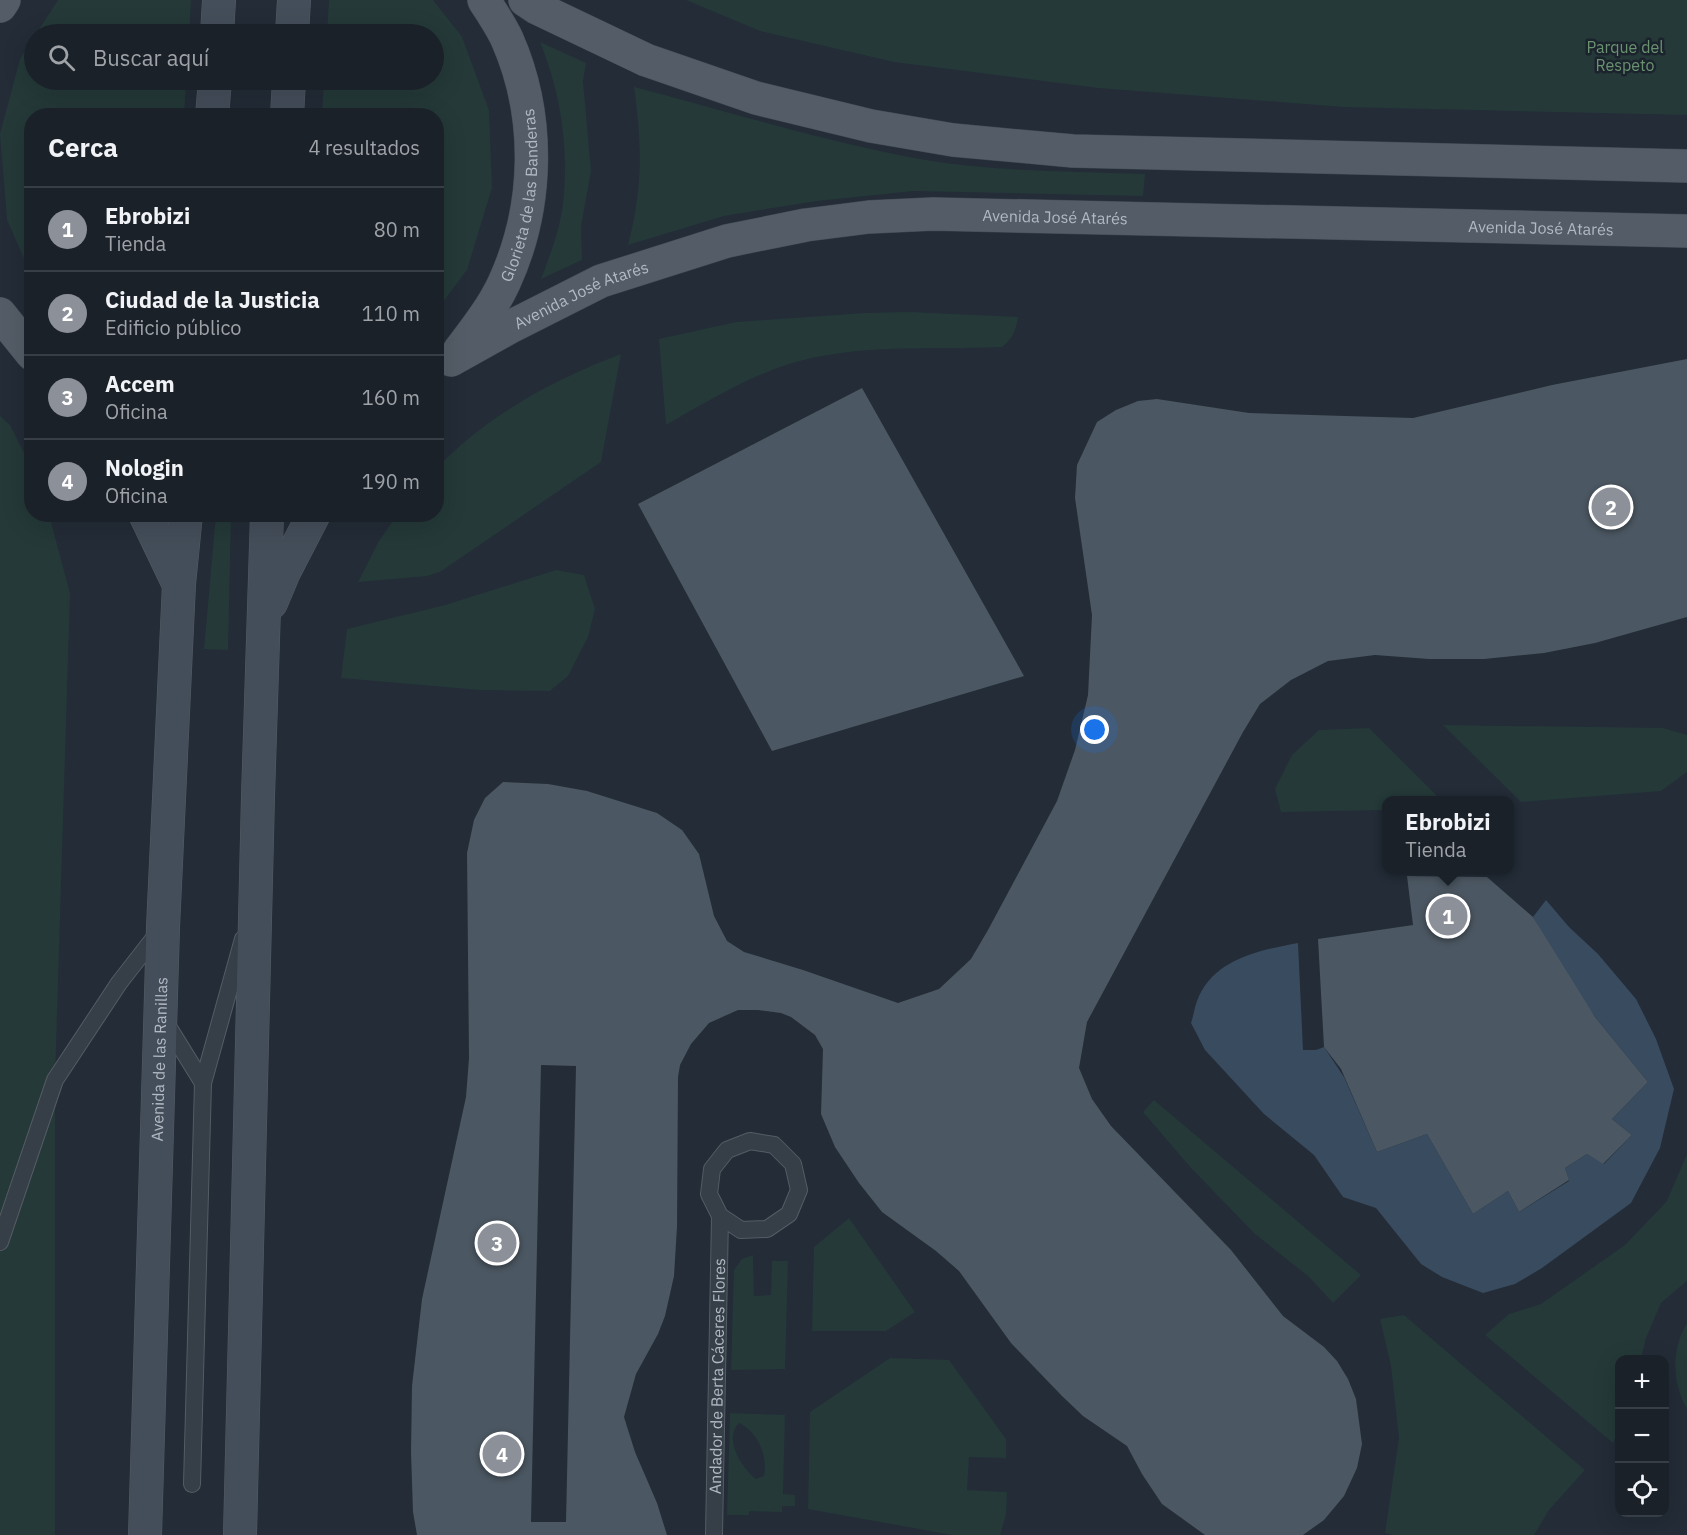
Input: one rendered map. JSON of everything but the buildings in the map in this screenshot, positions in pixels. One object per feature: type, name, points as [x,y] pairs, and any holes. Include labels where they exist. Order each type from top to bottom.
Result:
[{"type":"main road","points":[[0,6],[4,0]]},
{"type":"main road","points":[[218,24],[219,0]]},
{"type":"main road","points":[[293,24],[294,0]]},
{"type":"main road","name":"Glorieta de las Banderas","points":[[444,367],[478,327],[504,283],[525,224],[533,161],[526,99],[507,39],[484,0]]},
{"type":"main road","points":[[525,0],[537,8],[646,60],[756,98],[871,126],[953,140],[1073,151],[1687,166]]},
{"type":"main road","points":[[212,108],[213,90]]},
{"type":"main road","points":[[287,108],[288,90]]},
{"type":"main road","name":"Avenida José Atarés","points":[[444,367],[512,326],[601,281],[727,241],[806,225],[869,217],[933,214],[1687,231]]},
{"type":"main road","points":[[0,314],[24,346]]},
{"type":"main road","points":[[0,336],[24,351]]},
{"type":"main road","name":"Avenida de las Ranillas","points":[[149,522],[179,584]]},
{"type":"main road","name":"Avenida de las Ranillas","points":[[145,1535],[163,927],[179,584],[185,522]]},
{"type":"main road","points":[[240,1535],[267,522]]},
{"type":"main road","points":[[264,618],[310,522]]},
{"type":"lane","points":[[192,1484],[203,1083],[256,892]]},
{"type":"lane","points":[[0,1242],[55,1080],[119,983],[163,927]]},
{"type":"lane","points":[[160,1014],[203,1083]]},
{"type":"lane","name":"Andador de Berta Cáceres Flores","points":[[714,1535],[720,1216],[709,1194],[712,1169],[727,1150],[750,1141],[774,1145],[793,1164],[798,1190],[789,1214],[767,1229],[741,1230],[720,1216]]},
{"type":"green space","points":[[58,0],[191,0],[190,24],[42,24]]},
{"type":"green space","points":[[329,0],[433,0],[462,37],[489,110],[492,188],[467,270],[444,301],[444,108],[322,108],[323,90],[444,90],[444,24],[328,24]]},
{"type":"green space","name":"Parque del Respeto","points":[[686,0],[1687,0],[1687,115],[1343,107],[1098,88],[894,62],[760,31]]},
{"type":"green space","points":[[540,42],[586,63],[583,81],[591,171],[581,227],[582,260],[541,279],[562,213],[565,162],[558,101]]},
{"type":"green space","points":[[24,53],[24,90],[185,90],[184,108],[24,108],[24,258],[7,220],[0,134],[20,59]]},
{"type":"green space","points":[[634,87],[816,136],[926,160],[1008,169],[1145,174],[1143,196],[914,191],[817,201],[724,216],[628,245],[639,185],[640,166],[639,128]]},
{"type":"green space","points":[[910,312],[1018,317],[1013,334],[1002,347],[868,350],[815,357],[757,376],[666,425],[659,339],[736,322]]},
{"type":"green space","points":[[621,354],[601,462],[440,572],[427,576],[358,582],[379,541],[392,522],[444,522],[444,461],[456,449],[499,415],[522,401]]},
{"type":"green space","points":[[0,416],[10,425],[24,453],[24,522],[51,522],[70,593],[55,1080],[55,1535],[0,1535]]},
{"type":"green space","points":[[215,522],[231,522],[228,650],[204,649]]},
{"type":"green space","points":[[556,570],[584,575],[595,609],[588,637],[568,676],[550,691],[480,690],[341,678],[347,629],[445,605]]},
{"type":"green space","points":[[1443,725],[1663,728],[1687,735],[1687,772],[1661,791],[1521,802]]},
{"type":"green space","points":[[1369,728],[1437,796],[1382,796],[1382,810],[1281,812],[1275,789],[1292,755],[1319,730]]},
{"type":"green space","points":[[1154,1100],[1361,1275],[1333,1303],[1309,1277],[1255,1234],[1191,1168],[1143,1112]]},
{"type":"green space","points":[[1687,1154],[1687,1281],[1661,1303],[1646,1338],[1642,1355],[1615,1355],[1615,1438],[1613,1443],[1485,1335],[1509,1314],[1541,1304],[1625,1245],[1667,1201]]},
{"type":"green space","points":[[849,1218],[915,1312],[886,1331],[812,1331],[814,1247]]},
{"type":"green space","points":[[753,1255],[754,1296],[771,1295],[772,1261],[788,1261],[785,1369],[731,1370],[734,1270],[742,1259]]},
{"type":"green space","points":[[1404,1315],[1585,1470],[1549,1510],[1534,1535],[1393,1535],[1385,1533],[1399,1438],[1391,1366],[1380,1319]]},
{"type":"green space","points":[[1687,1323],[1687,1409],[1678,1388],[1675,1366],[1678,1344]]},
{"type":"green space","points":[[890,1358],[949,1360],[1006,1439],[1006,1458],[969,1457],[967,1490],[1007,1492],[1006,1515],[1000,1535],[952,1535],[808,1509],[810,1412]]},
{"type":"green space","points":[[730,1413],[785,1415],[783,1494],[795,1495],[795,1506],[782,1506],[782,1512],[749,1511],[749,1515],[727,1515]],"holes":[[[739,1423],[756,1438],[763,1453],[764,1476],[756,1479],[740,1461],[734,1445],[733,1437]]]},
{"type":"water","points":[[1546,900],[1569,927],[1598,954],[1636,999],[1656,1039],[1674,1089],[1660,1148],[1631,1203],[1542,1268],[1515,1284],[1483,1293],[1442,1277],[1421,1264],[1376,1208],[1343,1197],[1314,1155],[1264,1114],[1205,1050],[1191,1023],[1196,1002],[1207,983],[1228,964],[1255,953],[1298,943],[1303,1050],[1316,1050],[1324,1047],[1344,1077],[1377,1152],[1427,1134],[1473,1214],[1508,1191],[1519,1212],[1569,1181],[1565,1168],[1587,1154],[1604,1164],[1632,1135],[1612,1119],[1648,1082],[1595,1017],[1561,968],[1533,917]]},
{"type":"place","name":"Ciudad de la Justicia","points":[[1611,507]]},
{"type":"place","name":"Ebrobizi","points":[[1448,916]]},
{"type":"place","name":"Accem","points":[[497,1243]]},
{"type":"place","name":"Nologin","points":[[502,1454]]}]
